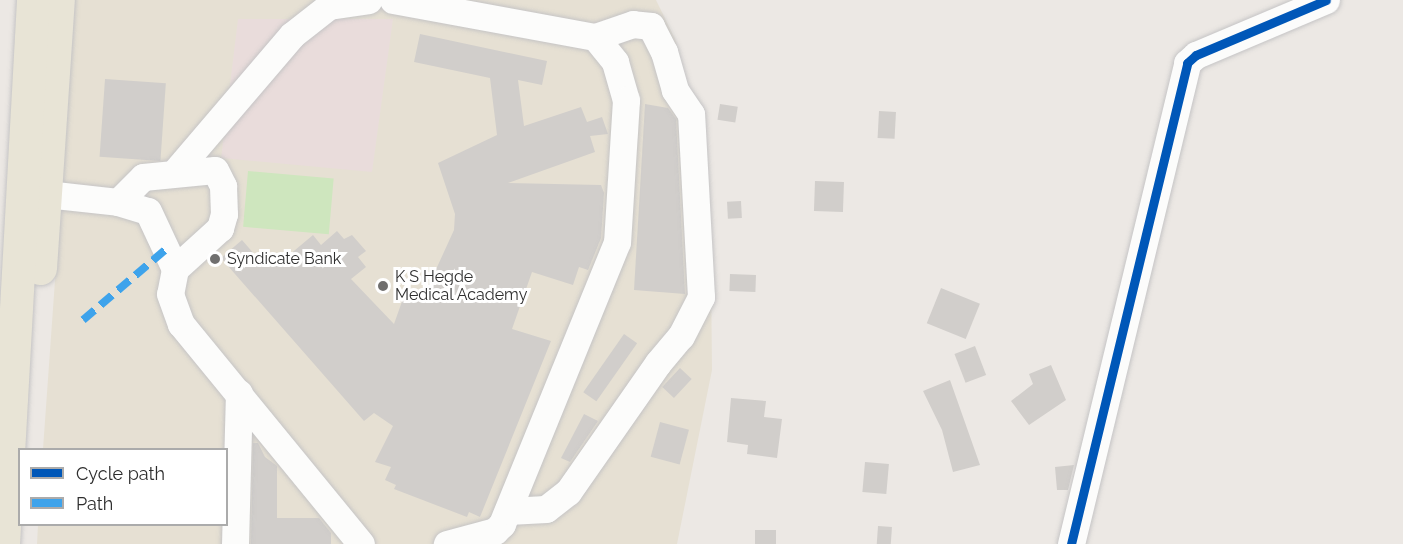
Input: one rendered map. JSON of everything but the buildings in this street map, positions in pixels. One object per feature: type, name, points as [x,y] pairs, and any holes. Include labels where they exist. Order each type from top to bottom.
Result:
[{"type":"main road","points":[[26,448],[26,319],[9,274],[33,0]]},
{"type":"main road","points":[[3,544],[26,319],[46,194],[58,0]]},
{"type":"main road","points":[[20,544],[21,526]]},
{"type":"street","points":[[52,0],[58,0]]},
{"type":"street","points":[[175,172],[292,35],[329,6],[369,0]]},
{"type":"street","points":[[393,0],[595,37],[633,24],[651,26],[664,52],[675,90],[691,114],[701,297],[681,336],[658,363],[568,492],[546,509],[508,511]]},
{"type":"street","points":[[1071,544],[1187,63],[1196,55],[1326,0]]},
{"type":"street","points":[[447,544],[495,531],[508,511],[617,242],[626,100],[615,62],[595,37]]},
{"type":"street","points":[[118,202],[143,177],[175,172],[214,170],[223,186],[224,214],[220,228],[175,268]]},
{"type":"street","points":[[46,194],[118,202],[147,211],[175,268],[170,294],[181,324],[361,544]]},
{"type":"street","points":[[235,544],[239,393]]},
{"type":"shaded area","name":"K S Hegde Medical Academy","points":[[75,0],[656,0],[676,41],[711,272],[712,370],[677,544],[37,544],[38,526],[228,526],[228,448],[43,448]]},
{"type":"shaded area","points":[[238,19],[393,19],[372,172],[221,158]]},
{"type":"green space","points":[[248,171],[334,178],[329,234],[243,227]]},
{"type":"marked path","points":[[83,320],[166,249]]},
{"type":"cycle path","points":[[1071,544],[1187,63],[1196,55],[1326,0]]},
{"type":"place","name":"Syndicate Bank","points":[[215,259]]},
{"type":"place","name":"K S Hegde Medical Academy","points":[[383,286]]}]
